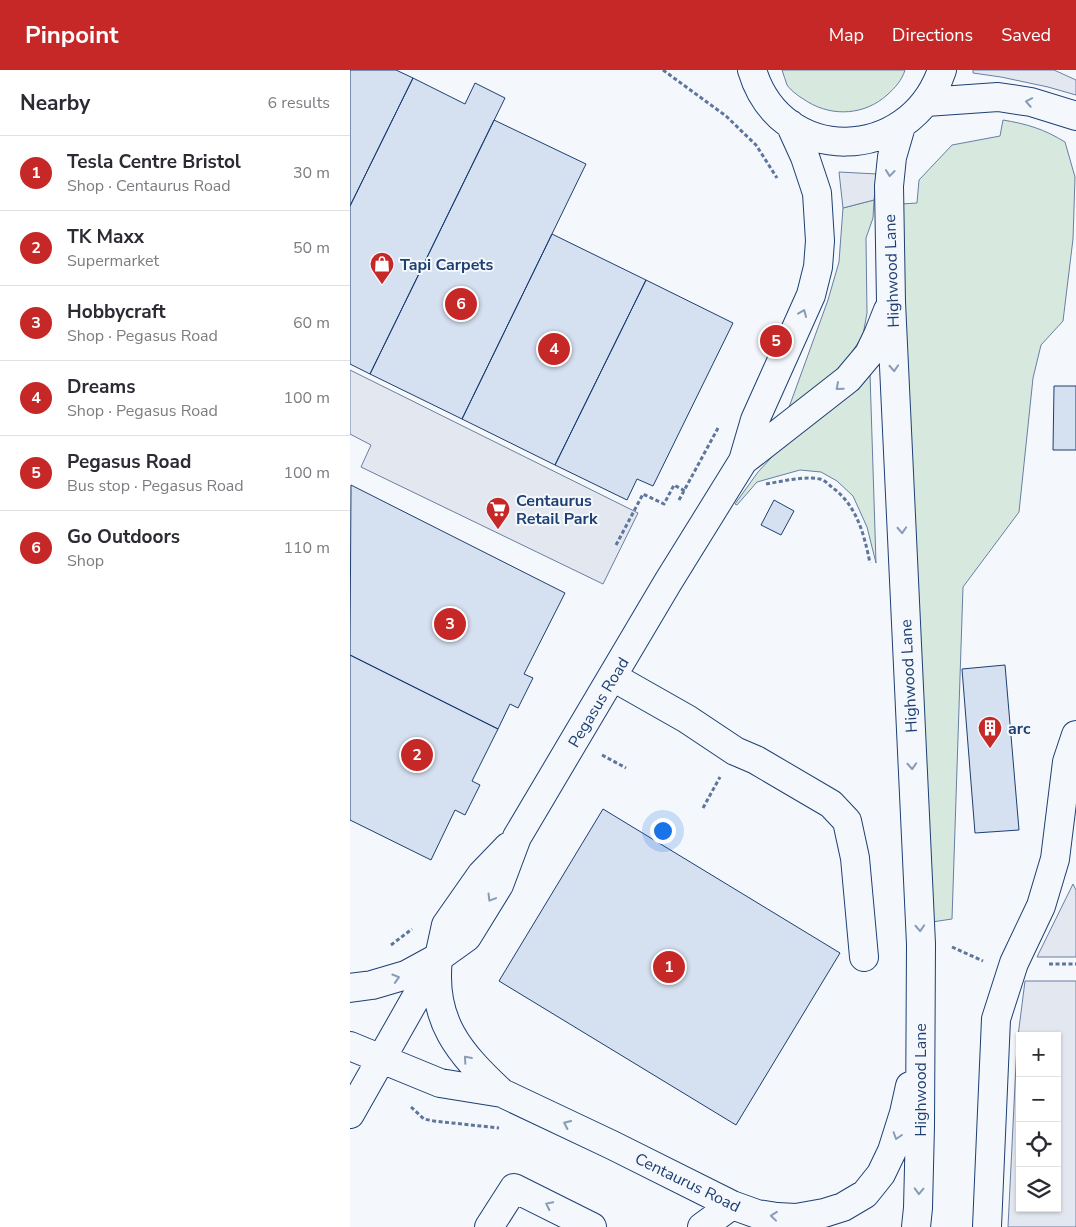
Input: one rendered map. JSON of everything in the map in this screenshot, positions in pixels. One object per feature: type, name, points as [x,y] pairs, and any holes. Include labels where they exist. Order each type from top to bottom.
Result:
[{"type":"street","points":[[748,75],[772,108],[790,124],[815,136],[828,140],[848,142],[881,136],[901,126],[915,115],[926,102],[936,86],[942,70]]},
{"type":"street","points":[[926,102],[998,97],[1031,102],[1076,116]]},
{"type":"street","name":"Pegasus Road","points":[[350,1114],[438,957],[446,925],[481,875],[517,837],[743,461],[755,420],[811,295],[818,268],[820,241],[817,193],[806,157],[790,124]]},
{"type":"street","name":"Highwood Lane","points":[[901,126],[892,157],[889,186],[891,302],[921,944],[920,1126],[916,1227]]},
{"type":"street","points":[[743,461],[837,390],[853,374],[872,348],[891,302]]},
{"type":"street","points":[[613,677],[687,719],[735,750],[756,760],[831,804],[847,821],[854,858],[864,957]]},
{"type":"street","points":[[987,1227],[996,1019],[1014,963],[1041,906],[1055,859],[1067,762],[1076,735]]},
{"type":"street","points":[[350,988],[372,985],[406,975],[438,957]]},
{"type":"street","name":"Centaurus Road","points":[[438,957],[436,978],[439,1004],[448,1028],[462,1052],[502,1093]]},
{"type":"street","name":"Centaurus Road","points":[[350,1046],[440,1083],[502,1093],[732,1205],[757,1214],[796,1218],[824,1213],[843,1207],[865,1194],[881,1174],[892,1151],[904,1113],[920,1038]]},
{"type":"street","points":[[489,1227],[514,1188],[592,1227]]},
{"type":"street","points":[[702,1227],[732,1205]]},
{"type":"path","points":[[663,70],[726,116],[756,145],[777,178],[779,185]]},
{"type":"path","points":[[675,507],[721,423]]},
{"type":"path","points":[[761,487],[794,478],[822,479],[841,494],[853,510],[863,532],[871,568]]},
{"type":"path","points":[[616,545],[643,494],[664,504],[674,485]]},
{"type":"path","points":[[384,950],[411,931],[416,925]]},
{"type":"shaded area","points":[[782,70],[905,70],[895,87],[878,102],[859,110],[838,112],[818,107],[796,94],[787,85]]},
{"type":"shaded area","points":[[973,70],[1054,70],[1076,80],[1076,95],[1048,87],[973,73]]},
{"type":"shaded area","points":[[1003,120],[1035,128],[1065,142],[1075,177],[1073,239],[1063,321],[1041,345],[1033,378],[1019,512],[963,587],[952,919],[932,922],[905,405],[901,204],[917,203],[919,180],[952,145],[1000,136]]},
{"type":"shaded area","points":[[839,172],[877,174],[874,200],[843,208]]},
{"type":"shaded area","points":[[874,200],[873,218],[866,238],[867,313],[863,335],[847,360],[819,386],[788,410],[828,300],[839,262],[843,208]]},
{"type":"shaded area","points":[[350,370],[638,513],[603,584],[361,467],[371,445],[350,434]]},
{"type":"shaded area","points":[[870,374],[876,563],[867,527],[853,496],[837,481],[821,472],[800,470],[757,482],[737,505],[735,504],[758,472],[782,446]]},
{"type":"shaded area","points":[[1073,884],[1076,890],[1076,957],[1037,957]]},
{"type":"shaded area","points":[[1025,981],[1076,981],[1076,1227],[1008,1227],[1016,1064],[1016,1212],[1061,1212],[1061,1032],[1019,1032]]},
{"type":"building","points":[[350,70],[396,70],[413,78],[350,206]]},
{"type":"building","name":"Tapi Carpets","points":[[413,78],[465,104],[475,83],[505,98],[370,374],[350,364],[350,206]]},
{"type":"building","points":[[494,120],[586,164],[462,419],[370,374]]},
{"type":"building","points":[[552,234],[646,280],[555,465],[462,419]]},
{"type":"building","points":[[646,280],[733,323],[653,486],[637,479],[627,500],[555,465]]},
{"type":"building","points":[[1054,386],[1076,386],[1076,450],[1053,450]]},
{"type":"building","points":[[351,485],[565,593],[524,674],[533,678],[518,708],[510,704],[498,729],[350,655]]},
{"type":"building","points":[[774,500],[794,511],[781,535],[761,525]]},
{"type":"building","points":[[350,655],[498,729],[472,781],[480,785],[465,815],[455,810],[431,860],[350,820]]},
{"type":"building","name":"arc","points":[[1005,665],[1019,830],[975,833],[962,669]]},
{"type":"building","points":[[603,809],[840,953],[736,1125],[499,981]]},
{"type":"place","name":"Tapi Carpets","points":[[382,285]]},
{"type":"place","name":"Go Outdoors","points":[[461,304]]},
{"type":"place","name":"Pegasus Road","points":[[776,341]]},
{"type":"place","name":"Dreams","points":[[554,349]]},
{"type":"place","name":"Centaurus Retail Park","points":[[498,530]]},
{"type":"place","name":"Hobbycraft","points":[[450,624]]},
{"type":"place","name":"arc","points":[[990,749]]},
{"type":"place","name":"TK Maxx","points":[[417,755]]},
{"type":"place","name":"Tesla Centre Bristol","points":[[669,967]]}]
